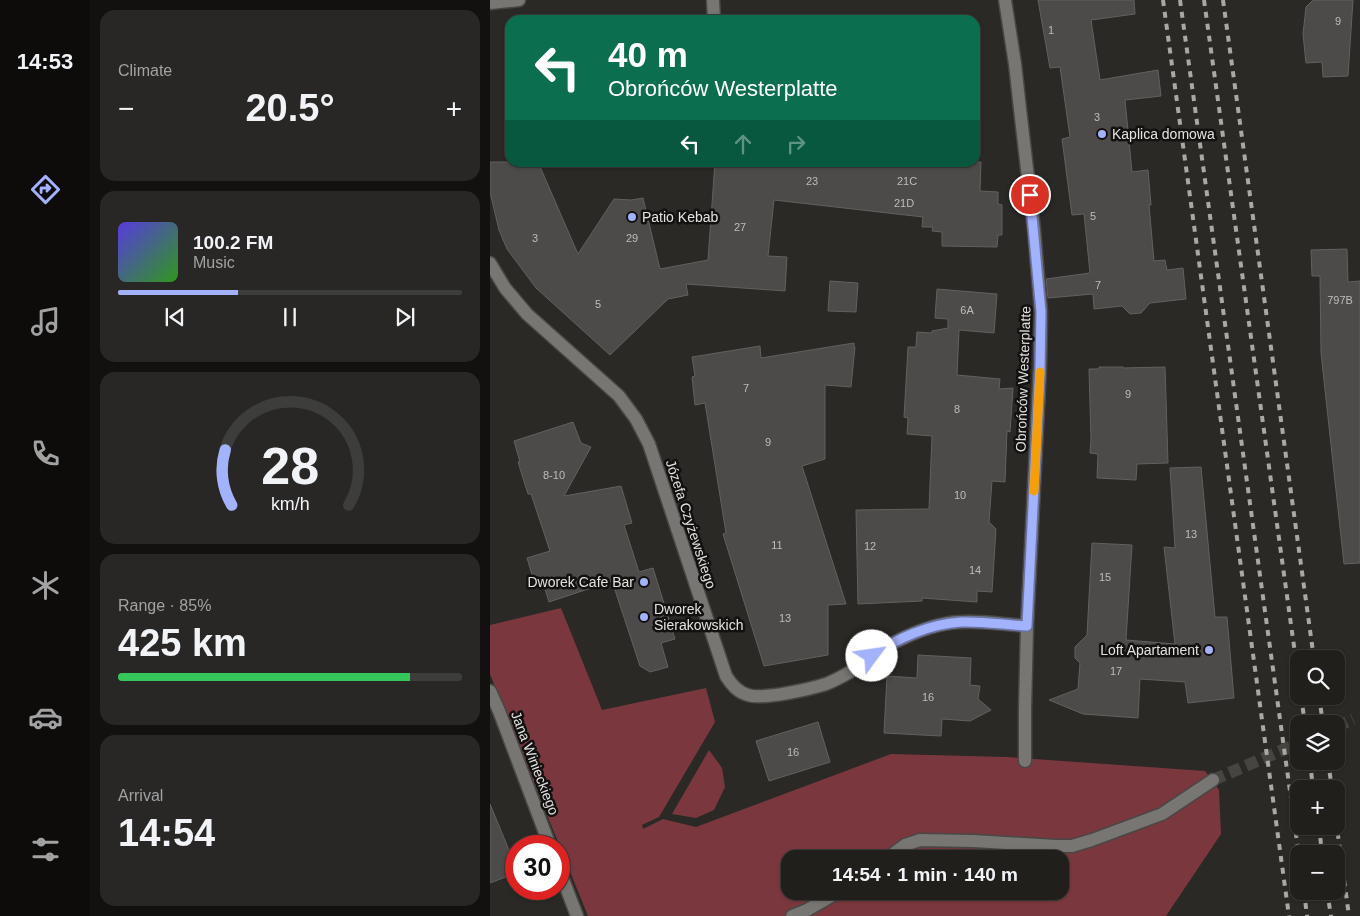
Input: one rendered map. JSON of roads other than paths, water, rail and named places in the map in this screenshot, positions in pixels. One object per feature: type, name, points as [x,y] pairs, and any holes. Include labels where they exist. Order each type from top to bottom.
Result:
[{"type":"street","points":[[490,3],[519,0]]},
{"type":"street","points":[[713,0],[714,15]]},
{"type":"street","name":"Obrońców Westerplatte","points":[[1005,0],[1015,64],[1034,229],[1041,312],[1027,626],[1025,761]]},
{"type":"street","name":"Józefa Czyżewskiego","points":[[490,263],[505,288],[527,314],[618,396],[636,419],[649,444],[726,676],[732,685],[741,692],[749,696],[761,697],[827,684],[849,672],[883,648],[916,633],[944,624],[963,622],[1027,626]]},
{"type":"street","name":"Jana Winieckiego","points":[[490,691],[546,835]]},
{"type":"street","points":[[898,850],[905,845],[920,840],[1072,846],[1162,814],[1213,780]]},
{"type":"street","points":[[570,898],[577,916]]},
{"type":"street","points":[[792,916],[824,900]]},
{"type":"tunnel","points":[[1345,723],[1353,719]]},
{"type":"tunnel","points":[[1213,780],[1290,747]]},
{"type":"railway","points":[[1163,0],[1289,916]]},
{"type":"railway","points":[[1180,0],[1297,845]]},
{"type":"railway","points":[[1204,0],[1295,650]]},
{"type":"railway","points":[[1223,0],[1313,650]]},
{"type":"railway","points":[[1302,705],[1304,715]]},
{"type":"railway","points":[[1320,705],[1322,715]]},
{"type":"railway","points":[[1311,770],[1312,780]]},
{"type":"railway","points":[[1329,770],[1331,780]]},
{"type":"railway","points":[[1320,835],[1321,845]]},
{"type":"railway","points":[[1338,835],[1349,916]]},
{"type":"railway","points":[[1305,900],[1307,916]]},
{"type":"railway","points":[[1328,900],[1331,916]]},
{"type":"place","name":"Kaplica domowa","points":[[1102,134]]},
{"type":"place","name":"Patio Kebab","points":[[632,217]]},
{"type":"place","name":"Dworek Cafe Bar","points":[[644,582]]},
{"type":"place","name":"Dworek Sierakowskich","points":[[644,617]]},
{"type":"place","name":"Loft Apartament","points":[[1209,650]]}]
